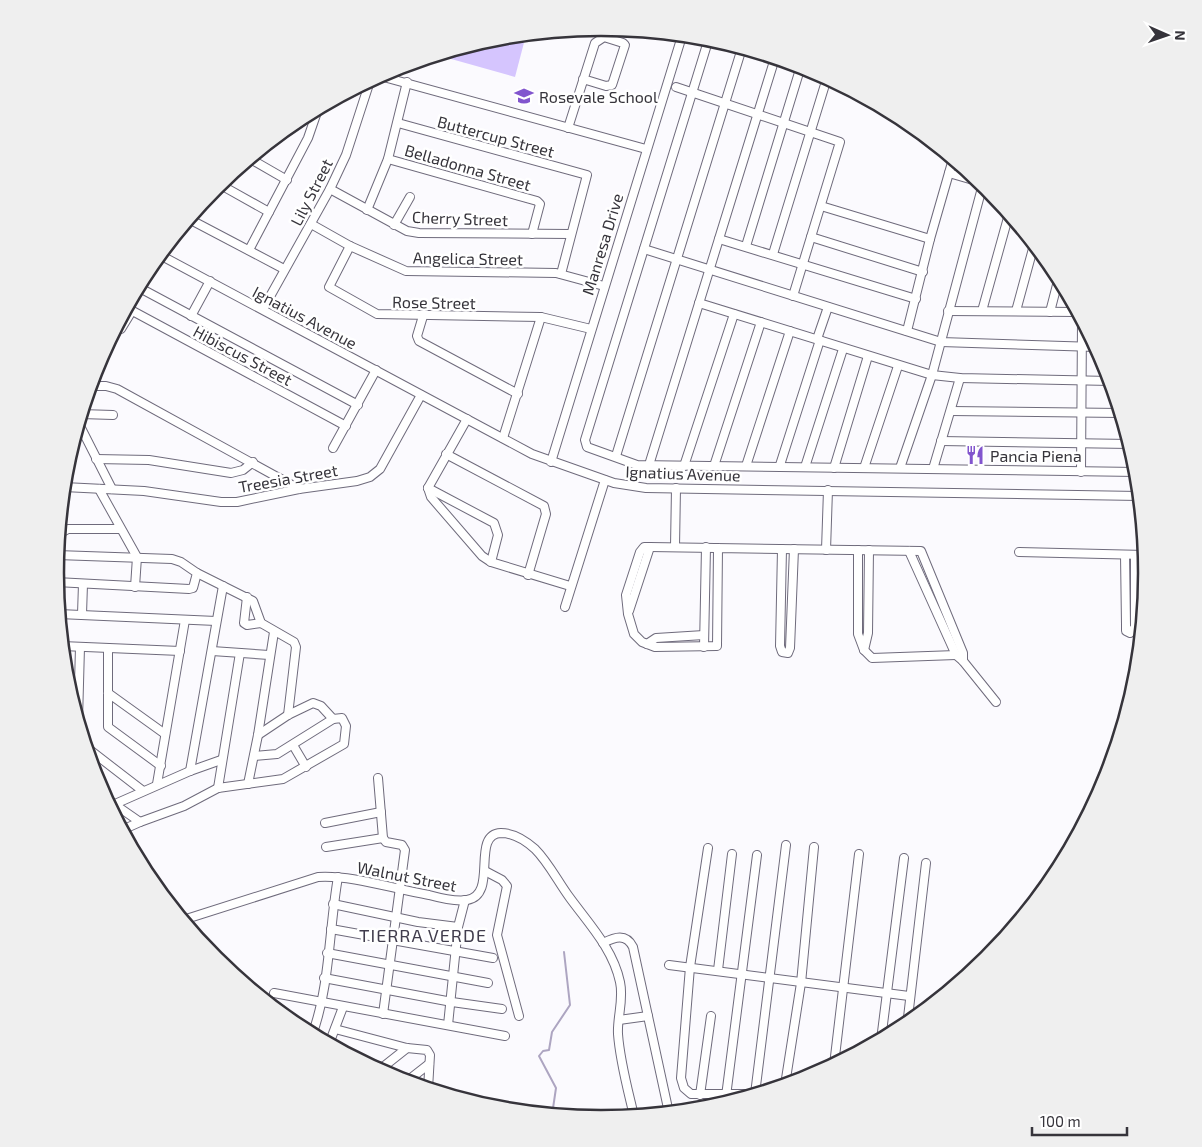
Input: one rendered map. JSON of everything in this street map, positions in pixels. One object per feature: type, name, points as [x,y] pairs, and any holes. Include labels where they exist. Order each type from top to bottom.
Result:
[{"type":"street","points":[[568,128],[583,79],[595,43],[600,38],[607,37],[625,45],[612,84],[606,86],[583,79]]},
{"type":"street","name":"Manresa Drive","points":[[551,462],[680,43]]},
{"type":"street","points":[[706,47],[585,443],[587,447],[616,456],[630,463],[650,465],[780,465],[834,468],[1129,472]]},
{"type":"street","points":[[616,456],[740,55]]},
{"type":"street","points":[[650,465],[773,65]]},
{"type":"street","points":[[746,246],[799,74]]},
{"type":"street","points":[[392,79],[646,149]]},
{"type":"street","points":[[367,210],[388,159],[407,82]]},
{"type":"street","points":[[773,254],[825,85]]},
{"type":"street","points":[[676,87],[784,122],[839,141],[841,144],[810,237],[793,296]]},
{"type":"street","name":"Lily Street","points":[[263,309],[330,189],[346,155],[367,90]]},
{"type":"street","points":[[249,250],[287,180],[311,132],[315,119]]},
{"type":"street","name":"Buttercup Street","points":[[398,123],[587,174],[570,234]]},
{"type":"street","name":"Belladonna Street","points":[[388,159],[540,202],[532,234]]},
{"type":"street","points":[[256,162],[287,180]]},
{"type":"street","points":[[907,331],[951,166]]},
{"type":"street","points":[[949,173],[962,177]]},
{"type":"street","points":[[227,188],[270,212]]},
{"type":"street","name":"Cherry Street","points":[[330,189],[406,231],[419,233],[570,234]]},
{"type":"street","points":[[900,468],[932,375],[980,193]]},
{"type":"street","points":[[394,225],[410,197]]},
{"type":"street","points":[[821,206],[930,239]]},
{"type":"street","points":[[982,311],[1007,221]]},
{"type":"street","points":[[195,222],[284,270]]},
{"type":"street","name":"Angelica Street","points":[[312,224],[350,246],[406,271],[561,274],[604,286]]},
{"type":"street","points":[[561,274],[570,234]]},
{"type":"street","points":[[810,237],[923,272]]},
{"type":"street","points":[[719,239],[916,299]]},
{"type":"street","name":"Rose Street","points":[[350,246],[329,287],[375,318],[423,316],[541,317],[591,329]]},
{"type":"street","points":[[644,249],[941,342],[1088,348]]},
{"type":"street","points":[[1016,311],[1032,253]]},
{"type":"street","name":"Ignatius Avenue","points":[[166,258],[421,396],[503,438],[551,462],[605,480],[634,487],[1133,496]]},
{"type":"street","points":[[190,316],[210,281]]},
{"type":"street","points":[[1050,312],[1056,288]]},
{"type":"street","points":[[145,291],[358,405]]},
{"type":"street","points":[[699,303],[932,375],[960,378],[1102,381]]},
{"type":"street","points":[[780,465],[828,307]]},
{"type":"street","points":[[948,311],[1070,312]]},
{"type":"street","name":"Hibiscus Street","points":[[132,312],[346,426]]},
{"type":"street","points":[[684,466],[734,314]]},
{"type":"street","points":[[423,316],[418,333],[419,342],[518,394]]},
{"type":"street","points":[[503,438],[541,317]]},
{"type":"street","points":[[714,466],[762,322]]},
{"type":"street","points":[[746,466],[790,331]]},
{"type":"street","points":[[1081,472],[1082,333]]},
{"type":"street","points":[[805,467],[843,349]]},
{"type":"street","points":[[834,468],[868,356]]},
{"type":"street","points":[[864,468],[898,366]]},
{"type":"street","points":[[333,448],[376,370]]},
{"type":"street","points":[[933,469],[960,378]]},
{"type":"street","points":[[98,386],[117,389],[253,462],[299,489]]},
{"type":"street","name":"Treesia Street","points":[[71,487],[112,489],[237,502],[299,489],[370,478],[384,464],[421,396]]},
{"type":"street","points":[[951,411],[1114,413]]},
{"type":"street","points":[[88,414],[113,415]]},
{"type":"street","points":[[467,419],[428,488],[431,497],[482,556],[491,562],[570,586]]},
{"type":"street","points":[[83,432],[112,489]]},
{"type":"street","points":[[941,441],[1122,444]]},
{"type":"street","points":[[446,454],[544,506],[546,514],[528,574]]},
{"type":"street","points":[[96,459],[149,460],[231,473],[243,470],[253,462]]},
{"type":"street","points":[[565,607],[570,586],[605,480]]},
{"type":"street","points":[[428,488],[494,523],[498,535],[491,562]]},
{"type":"street","points":[[675,547],[676,488]]},
{"type":"street","points":[[99,489],[137,557],[135,587]]},
{"type":"street","points":[[826,550],[828,490]]},
{"type":"street","points":[[66,530],[120,529]]},
{"type":"street","points":[[718,548],[717,646],[654,647],[634,634],[628,614],[626,595],[640,552],[644,548],[675,547],[923,552],[964,653],[963,661]]},
{"type":"street","points":[[704,647],[706,548]]},
{"type":"street","points":[[782,549],[780,646],[782,652],[788,653],[790,648],[794,549]]},
{"type":"street","points":[[858,550],[858,634],[864,650],[872,658],[956,656]]},
{"type":"street","points":[[864,650],[868,633],[869,550]]},
{"type":"street","points":[[909,551],[956,656],[963,661],[996,702]]},
{"type":"street","points":[[1019,552],[1135,555],[1135,627],[1130,633],[1126,631],[1125,555]]},
{"type":"street","points":[[65,555],[176,560],[247,597],[255,603],[261,623],[294,642],[296,647],[288,715]]},
{"type":"street","points":[[64,583],[191,589],[198,573]]},
{"type":"street","points":[[82,614],[83,584]]},
{"type":"street","points":[[190,771],[223,586]]},
{"type":"street","points":[[247,597],[244,623],[247,625],[261,623]]},
{"type":"street","points":[[65,614],[216,621]]},
{"type":"street","points":[[157,784],[185,620]]},
{"type":"street","points":[[248,784],[258,735],[274,632]]},
{"type":"street","points":[[647,644],[656,638],[704,635]]},
{"type":"street","points":[[68,646],[180,650]]},
{"type":"street","points":[[79,698],[80,647]]},
{"type":"street","points":[[108,648],[107,721],[110,730],[161,766]]},
{"type":"street","points":[[212,651],[269,655]]},
{"type":"street","points":[[218,788],[221,760],[240,653]]},
{"type":"street","points":[[108,693],[166,734]]},
{"type":"street","points":[[258,735],[288,715],[313,703],[321,706],[333,719]]},
{"type":"street","points":[[128,827],[184,806],[218,788],[279,780],[306,767],[344,744],[346,739],[344,722],[339,717],[333,719],[277,754],[254,756]]},
{"type":"street","points":[[293,745],[306,767]]},
{"type":"street","points":[[95,754],[143,791]]},
{"type":"street","points":[[116,804],[157,784],[221,760]]},
{"type":"street","points":[[378,778],[383,838],[386,842],[404,847],[391,941],[388,990],[383,1014]]},
{"type":"street","points":[[116,805],[140,822]]},
{"type":"street","points":[[325,823],[381,812]]},
{"type":"street","name":"Walnut Street","points":[[189,918],[318,877],[338,877],[399,890],[465,900],[476,895],[481,888],[485,871],[487,842],[493,835],[501,833],[514,836],[529,844],[545,860],[603,943]]},
{"type":"street","points":[[326,847],[383,838]]},
{"type":"street","points":[[757,1087],[786,845]]},
{"type":"street","points":[[786,1078],[800,983],[814,847]]},
{"type":"street","points":[[708,848],[690,967],[680,1075],[684,1088],[691,1094],[732,1094]]},
{"type":"street","points":[[718,970],[732,854]]},
{"type":"street","points":[[727,1094],[757,854]]},
{"type":"street","points":[[835,1057],[859,854]]},
{"type":"street","points":[[882,1031],[904,858]]},
{"type":"street","points":[[908,1014],[926,863]]},
{"type":"street","points":[[485,871],[502,880],[506,886],[496,935],[519,1016]]},
{"type":"street","points":[[314,1028],[323,1002],[327,953],[338,877]]},
{"type":"street","points":[[448,1025],[452,1002],[458,927],[465,900]]},
{"type":"street","points":[[333,904],[418,922],[458,927]]},
{"type":"street","points":[[331,929],[456,953],[493,958]]},
{"type":"street","points":[[633,1110],[619,1042],[619,1020],[622,1002],[620,982],[614,962],[603,943],[614,937],[622,937],[629,940],[633,947],[668,1106]]},
{"type":"street","points":[[327,953],[488,983]]},
{"type":"street","points":[[669,965],[910,996]]},
{"type":"street","points":[[324,978],[452,1002],[502,1009]]},
{"type":"street","points":[[274,993],[505,1036]]},
{"type":"street","points":[[331,1038],[343,1007]]},
{"type":"street","points":[[619,1020],[648,1016]]},
{"type":"street","points":[[700,1095],[711,1016]]},
{"type":"street","points":[[335,1029],[408,1048],[427,1050],[430,1056],[428,1082]]},
{"type":"street","points":[[385,1065],[408,1048]]},
{"type":"street","points":[[413,1077],[429,1064]]},
{"type":"shaded area","points":[[524,42],[515,77],[450,59]]},
{"type":"waterway","points":[[553,1109],[556,1088],[539,1056],[543,1051],[549,1050],[552,1032],[570,1005],[564,952]]},
{"type":"place","name":"Rosevale School","points":[[524,96]]},
{"type":"place","name":"Pancia Piena","points":[[975,455]]},
{"type":"district","name":"TIERRA VERDE","points":[[423,935]]}]
